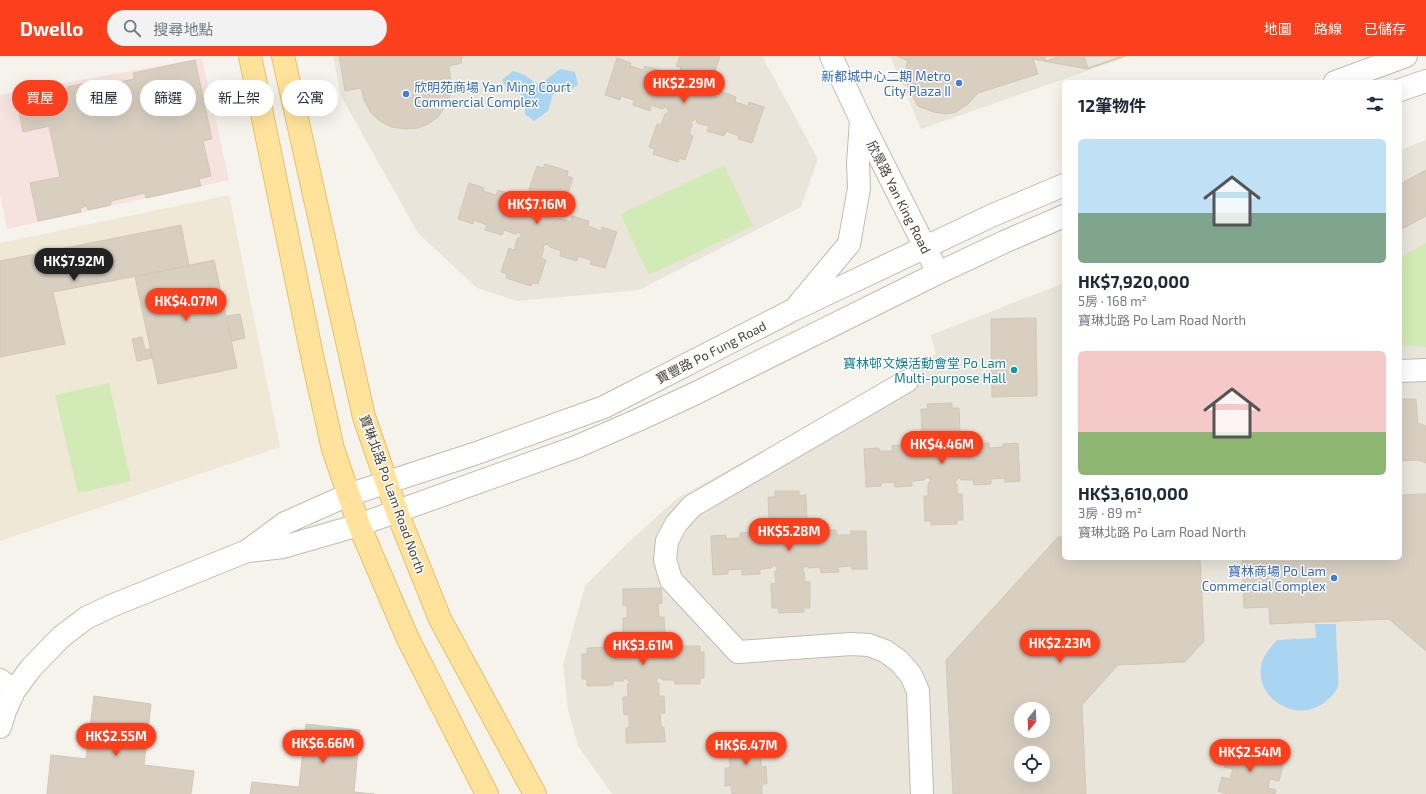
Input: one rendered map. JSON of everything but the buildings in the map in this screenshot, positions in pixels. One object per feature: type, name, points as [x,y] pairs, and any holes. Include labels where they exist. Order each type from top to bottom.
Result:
[{"type":"main road","points":[[250,56],[333,449],[359,525],[408,639],[486,794]]},
{"type":"main road","name":"寶琳北路 Po Lam Road North","points":[[283,56],[364,417],[397,512],[440,619],[535,794]]},
{"type":"street","name":"欣景路 Yan King Road","points":[[831,56],[861,120],[938,273]]},
{"type":"street","points":[[1340,80],[1406,56]]},
{"type":"street","points":[[1402,89],[1426,81]]},
{"type":"street","name":"欣景路 Yan King Road","points":[[793,310],[849,244],[859,188],[858,163],[861,120]]},
{"type":"street","name":"寶豐路 Po Fung Road","points":[[247,552],[285,523],[348,495],[474,454],[604,407],[793,310],[994,215],[1062,186]]},
{"type":"street","points":[[0,727],[6,711],[7,685],[31,668],[61,637],[86,618],[111,606],[247,552],[283,547],[359,525],[576,447],[696,394],[938,273],[1062,217]]},
{"type":"street","points":[[1402,370],[1426,370]]},
{"type":"street","points":[[907,381],[692,506],[676,524],[667,541],[665,560],[672,580],[738,652],[851,644],[869,645],[885,651],[900,661],[911,675],[918,691],[922,794]]},
{"type":"shaded area","points":[[333,56],[762,56],[818,159],[801,207],[639,290],[517,301],[477,288],[418,233],[341,96]]},
{"type":"shaded area","name":"新都城中心二期 Metro City Plaza II","points":[[890,56],[1130,56],[921,129]]},
{"type":"shaded area","points":[[202,58],[207,80],[204,80],[204,116],[215,116],[229,180],[7,229],[0,195],[0,95],[12,93],[12,116],[68,116],[68,83],[76,81],[76,116],[132,116],[132,80],[82,80]]},
{"type":"shaded area","points":[[1426,140],[1426,794],[612,794],[578,746],[568,710],[563,665],[585,586],[630,541],[676,499],[936,354],[931,335],[1062,284],[1062,560],[1402,560],[1402,149]]},
{"type":"shaded area","points":[[229,195],[280,447],[0,541],[0,243]]},
{"type":"green space","points":[[724,165],[753,226],[649,275],[620,214]]},
{"type":"green space","points":[[1426,243],[1426,347],[1402,345],[1402,257]]},
{"type":"green space","points":[[109,383],[131,481],[78,493],[55,395]]},
{"type":"water","points":[[560,69],[575,72],[578,85],[566,91],[553,94],[548,111],[534,121],[525,114],[525,100],[518,92],[508,90],[502,80],[513,71],[525,75],[535,83],[543,82]]},
{"type":"water","points":[[1315,624],[1336,624],[1337,687],[1333,694],[1325,702],[1314,708],[1302,710],[1290,709],[1279,704],[1270,696],[1264,686],[1261,675],[1262,662],[1266,653],[1277,640],[1316,638]]},
{"type":"place","name":"新都城中心二期 Metro City Plaza II","points":[[959,83]]},
{"type":"place","name":"欣明苑商場 Yan Ming Court Commercial Complex","points":[[406,94]]},
{"type":"place","name":"寶林邨文娛活動會堂 Po Lam Multi-purpose Hall","points":[[1014,370]]},
{"type":"place","name":"寶林商場 Po Lam Commercial Complex","points":[[1334,578]]}]
